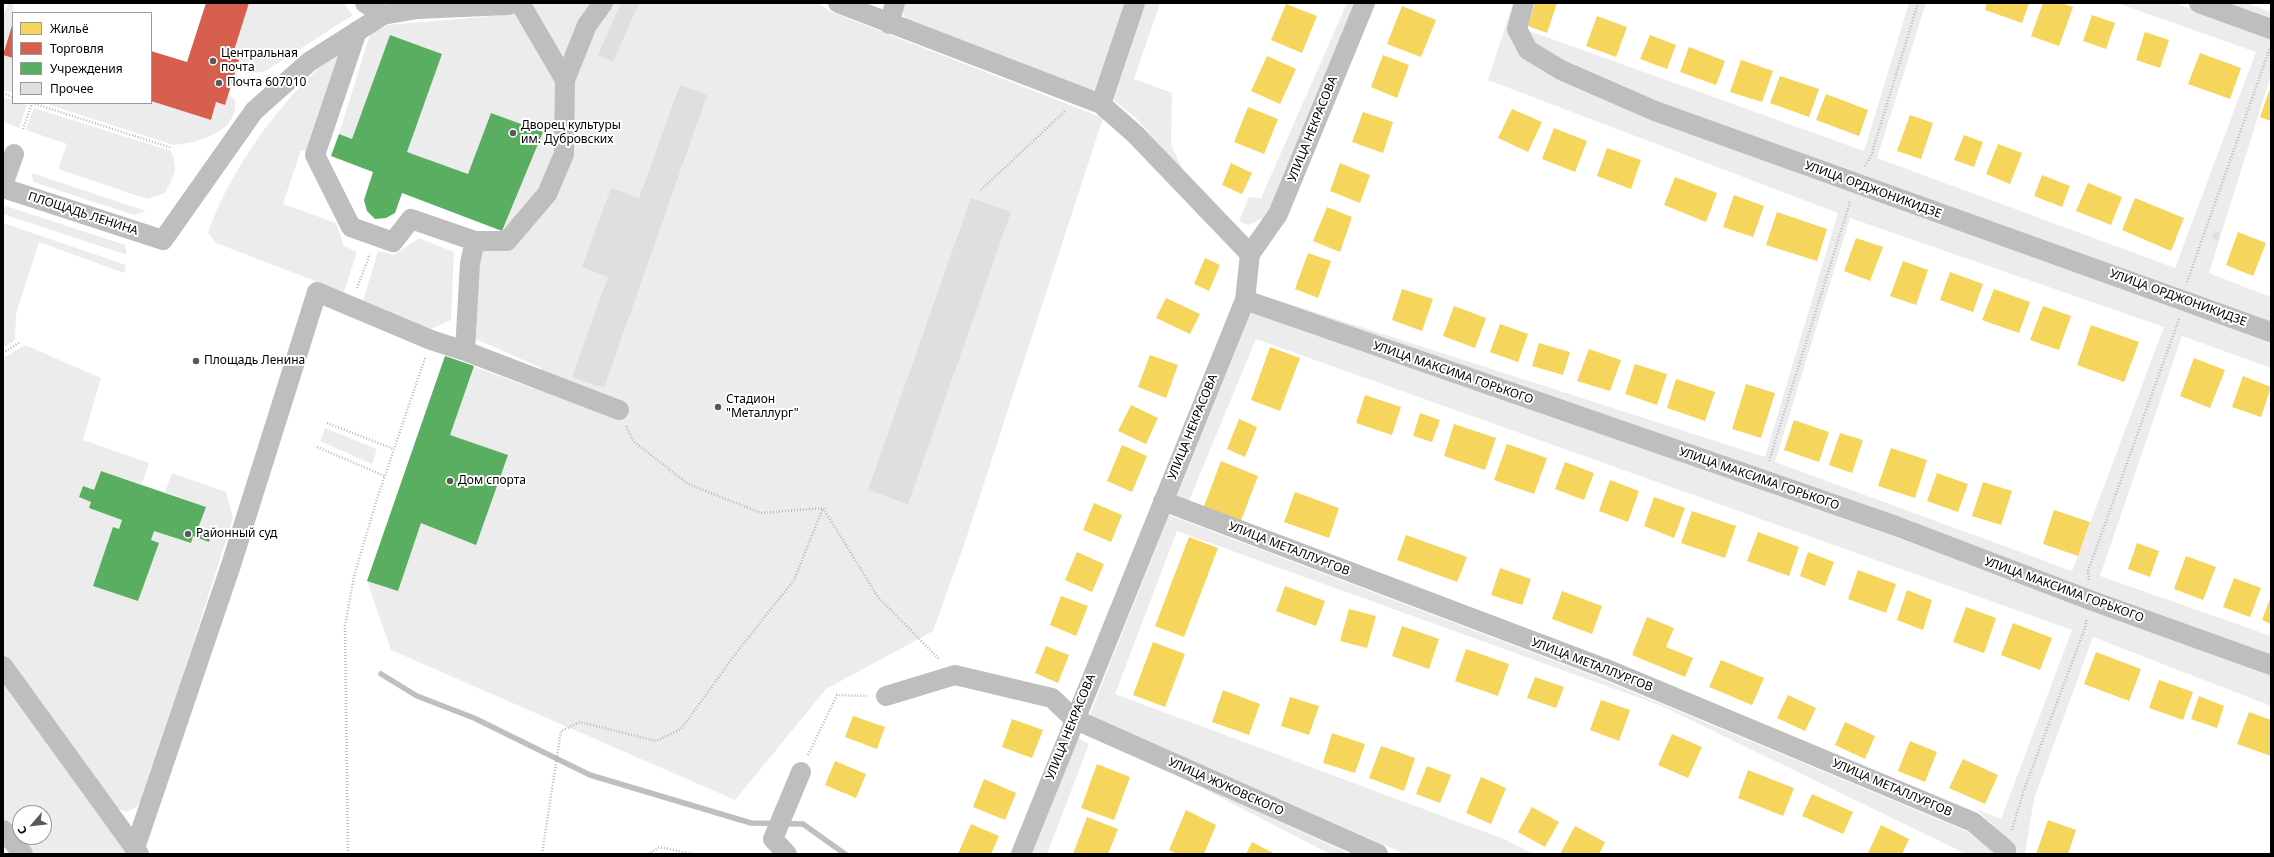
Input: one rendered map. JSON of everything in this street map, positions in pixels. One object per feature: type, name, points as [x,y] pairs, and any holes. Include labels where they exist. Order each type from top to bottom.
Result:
[{"type":"street","points":[[365,3],[383,15]]},
{"type":"street","points":[[514,3],[508,5],[417,9],[383,15],[357,31],[315,155],[351,227],[392,242],[411,219],[475,241],[507,241],[548,194],[564,154],[565,80],[586,25],[603,3]]},
{"type":"street","points":[[520,3],[565,80]]},
{"type":"street","points":[[838,3],[889,24],[1101,104],[1136,135],[1250,254]]},
{"type":"street","points":[[889,24],[895,3]]},
{"type":"street","points":[[1101,104],[1135,3]]},
{"type":"street","name":"УЛИЦА НЕКРАСОВА","points":[[1021,854],[1074,719],[1245,300],[1250,254],[1278,214],[1365,3]]},
{"type":"street","name":"УЛИЦА ОРДЖОНИКИДЗЕ","points":[[1524,3],[1517,29],[1528,50],[1561,70],[1655,111],[2271,332]]},
{"type":"street","points":[[2199,3],[2271,29]]},
{"type":"street","name":"ПЛОЩАДЬ ЛЕНИНА","points":[[3,188],[163,240],[254,111],[309,62],[357,31]]},
{"type":"street","points":[[3,185],[14,154]]},
{"type":"street","points":[[466,351],[470,264],[475,241]]},
{"type":"street","points":[[137,851],[231,565],[317,292],[350,308],[619,410]]},
{"type":"street","name":"УЛИЦА МАКСИМА ГОРЬКОГО","points":[[1245,300],[1896,526],[2090,600],[2271,665]]},
{"type":"street","name":"УЛИЦА МЕТАЛЛУРГОВ","points":[[1163,501],[1611,672],[1973,822],[2005,852]]},
{"type":"street","points":[[3,666],[137,851]]},
{"type":"street","points":[[886,696],[955,675]]},
{"type":"street","name":"УЛИЦА ЖУКОВСКОГО","points":[[955,675],[1052,698],[1074,719],[1378,854]]},
{"type":"street","points":[[787,854],[773,839],[801,772]]},
{"type":"street","points":[[3,830],[23,854]]},
{"type":"path","points":[[1763,480],[1856,184],[1871,156],[1918,3]]},
{"type":"path","points":[[2005,852],[2024,790],[2085,628],[2090,600],[2088,572],[2178,324],[2182,300],[2190,270],[2271,47]]},
{"type":"path","points":[[23,129],[32,104]]},
{"type":"path","points":[[39,104],[172,148]]},
{"type":"path","points":[[981,190],[1065,111],[1072,110]]},
{"type":"path","points":[[350,308],[377,236]]},
{"type":"path","points":[[348,854],[345,626],[354,576],[385,476],[432,340]]},
{"type":"path","points":[[3,353],[20,342]]},
{"type":"path","points":[[619,410],[633,441],[688,484],[761,513],[823,508]]},
{"type":"path","points":[[327,423],[394,449]]},
{"type":"path","points":[[317,448],[385,476]]},
{"type":"path","points":[[823,508],[878,597],[955,675]]},
{"type":"path","points":[[542,854],[561,731],[580,722],[656,741],[681,729],[737,652],[794,580],[823,508]]},
{"type":"path","points":[[801,772],[837,695],[886,696]]},
{"type":"path","points":[[648,854],[660,847],[692,854]]},
{"type":"shaded area","points":[[9,3],[13,3],[12,24],[3,53],[3,14]]},
{"type":"shaded area","points":[[249,3],[344,3],[353,15],[264,72],[246,73],[236,69],[239,60],[232,57]]},
{"type":"shaded area","points":[[534,3],[591,3],[580,18],[563,63],[530,5]]},
{"type":"shaded area","name":"Стадион \"Металлург\"","points":[[610,3],[819,3],[829,11],[1103,118],[964,545],[933,631],[826,689],[735,800],[391,650],[367,581],[445,356],[535,389],[541,368],[476,339],[479,249],[556,195],[573,81],[588,32]]},
{"type":"shaded area","points":[[900,3],[1129,3],[1098,89],[1086,91],[908,22],[899,8]]},
{"type":"shaded area","points":[[1141,3],[1160,3],[1134,79],[1172,93],[1171,145],[1184,172],[1137,119],[1110,97]]},
{"type":"shaded area","points":[[1347,3],[1358,3],[1278,197],[1265,217],[1249,225],[1239,221],[1249,197],[1261,198]]},
{"type":"shaded area","points":[[1513,3],[1518,3],[1520,55],[2271,340],[2271,368],[2182,336],[2100,576],[2271,636],[2271,656],[1255,296],[1268,297],[1765,457],[1838,213],[1488,80]],"holes":[[[1850,218],[2164,327],[2072,571],[1775,462]]]},
{"type":"shaded area","points":[[1909,3],[1926,3],[1877,158],[2175,268],[2256,52],[2117,3],[2175,3],[2271,38],[2271,75],[2209,273],[2271,297],[2271,324],[1665,105],[1536,49],[1524,29],[1864,151]]},
{"type":"shaded area","points":[[2215,3],[2247,3],[2271,12],[2271,24]]},
{"type":"shaded area","points":[[515,14],[556,77],[556,154],[542,188],[502,231],[543,132],[491,113],[468,174],[407,152],[442,54],[390,35],[352,139],[339,134],[370,34],[388,25]]},
{"type":"shaded area","points":[[345,51],[309,153],[301,150],[283,204],[336,223],[344,246],[357,252],[344,292],[216,243],[208,233],[216,212],[239,168],[268,124],[284,104],[317,70]]},
{"type":"shaded area","points":[[3,55],[12,58],[12,93],[3,90]]},
{"type":"shaded area","points":[[228,94],[235,100],[235,111],[231,120],[224,128],[215,134],[194,142],[173,145],[50,105],[152,104],[152,101],[211,120],[216,102],[225,105]]},
{"type":"shaded area","points":[[3,97],[12,100],[12,104],[27,105],[19,128],[3,122]]},
{"type":"shaded area","points":[[34,108],[171,151],[175,168],[171,182],[165,193],[147,199],[58,169],[67,144],[26,130]]},
{"type":"shaded area","points":[[32,173],[146,211],[134,215],[33,182]]},
{"type":"shaded area","points":[[3,205],[125,245],[127,255],[3,214]]},
{"type":"shaded area","points":[[3,223],[126,265],[124,273],[39,242],[16,314],[15,340],[3,348]]},
{"type":"shaded area","points":[[419,238],[454,252],[451,320],[426,331],[362,304],[378,251],[394,255]]},
{"type":"shaded area","points":[[1252,310],[1929,549],[2271,676],[2271,706],[2093,637],[2034,799],[2025,854],[2014,854],[2015,846],[1976,809],[2001,819],[2072,630],[1256,339],[1188,503],[1176,499]]},
{"type":"shaded area","points":[[25,345],[101,378],[83,440],[149,463],[142,484],[101,471],[94,490],[83,486],[79,497],[91,502],[89,508],[122,520],[119,529],[114,527],[93,586],[138,601],[158,543],[151,540],[154,531],[191,543],[193,536],[208,541],[212,532],[198,528],[205,507],[165,492],[172,473],[226,492],[233,518],[144,798],[136,807],[126,812],[117,808],[3,654],[3,358]]},
{"type":"shaded area","points":[[325,428],[377,449],[372,464],[320,441]]},
{"type":"shaded area","points":[[1169,515],[1594,676],[1966,831],[1992,849],[1993,854],[1966,854],[1662,706],[1177,531],[1115,694],[1504,839],[1533,854],[1405,854],[1089,717]]},
{"type":"shaded area","points":[[3,680],[128,854],[34,854],[26,845],[52,845],[52,805],[12,805],[12,828],[3,817]]},
{"type":"shaded area","points":[[1078,738],[1089,744],[1047,854],[1032,854]]},
{"type":"shaded area","points":[[1179,776],[1350,854],[1330,854]]},
{"type":"building: Жильё","points":[[1535,3],[1557,3],[1547,33],[1528,26]]},
{"type":"building: Жильё","points":[[1987,3],[2029,3],[2022,23],[1985,10]]},
{"type":"building: Жильё","points":[[2043,3],[2061,3],[2073,7],[2059,46],[2031,36]]},
{"type":"building: Жильё","points":[[1286,4],[1317,16],[1302,53],[1271,40]]},
{"type":"building: Жильё","points":[[1402,6],[1436,20],[1421,57],[1387,44]]},
{"type":"building: Жильё","points":[[2092,15],[2115,23],[2106,49],[2083,41]]},
{"type":"building: Жильё","points":[[1597,16],[1627,27],[1616,57],[1586,46]]},
{"type":"building: Жильё","points":[[2145,32],[2169,40],[2160,68],[2136,60]]},
{"type":"building: Жильё","points":[[1650,35],[1676,45],[1667,69],[1640,59]]},
{"type":"building: Жильё","points":[[1689,47],[1725,61],[1716,85],[1680,72]]},
{"type":"building: Жильё","points":[[2200,53],[2241,68],[2230,99],[2188,84]]},
{"type":"building: Жильё","points":[[1383,55],[1409,65],[1397,98],[1371,87]]},
{"type":"building: Жильё","points":[[1267,56],[1296,69],[1280,104],[1251,91]]},
{"type":"building: Жильё","points":[[1741,60],[1773,71],[1762,102],[1730,92]]},
{"type":"building: Жильё","points":[[1780,76],[1819,89],[1809,117],[1770,103]]},
{"type":"building: Жильё","points":[[2271,86],[2271,121],[2260,117]]},
{"type":"building: Жильё","points":[[1826,94],[1868,110],[1859,136],[1816,120]]},
{"type":"building: Жильё","points":[[1248,107],[1278,119],[1264,154],[1234,142]]},
{"type":"building: Жильё","points":[[1512,109],[1542,122],[1528,152],[1498,138]]},
{"type":"building: Жильё","points":[[1363,112],[1393,122],[1383,153],[1352,142]]},
{"type":"building: Жильё","points":[[1910,115],[1933,123],[1921,159],[1897,151]]},
{"type":"building: Жильё","points":[[1554,128],[1587,141],[1575,172],[1542,159]]},
{"type":"building: Жильё","points":[[1964,135],[1983,142],[1974,167],[1954,160]]},
{"type":"building: Жильё","points":[[1998,144],[2022,153],[2010,184],[1986,174]]},
{"type":"building: Жильё","points":[[1607,148],[1641,160],[1631,189],[1597,176]]},
{"type":"building: Жильё","points":[[1231,163],[1252,173],[1242,194],[1222,185]]},
{"type":"building: Жильё","points":[[1340,163],[1370,175],[1360,203],[1330,191]]},
{"type":"building: Жильё","points":[[2042,175],[2070,186],[2062,207],[2034,196]]},
{"type":"building: Жильё","points":[[1675,177],[1717,193],[1706,222],[1664,205]]},
{"type":"building: Жильё","points":[[2088,183],[2122,197],[2111,225],[2076,211]]},
{"type":"building: Жильё","points":[[1734,195],[1764,206],[1753,237],[1723,227]]},
{"type":"building: Жильё","points":[[2135,198],[2184,218],[2171,251],[2122,230]]},
{"type":"building: Жильё","points":[[1327,207],[1352,217],[1340,252],[1313,241]]},
{"type":"building: Жильё","points":[[1777,212],[1827,229],[1817,261],[1766,245]]},
{"type":"building: Жильё","points":[[2238,232],[2266,243],[2253,276],[2226,265]]},
{"type":"building: Жильё","points":[[1856,238],[1883,247],[1870,281],[1844,271]]},
{"type":"building: Жильё","points":[[1308,253],[1331,261],[1318,298],[1295,289]]},
{"type":"building: Жильё","points":[[1205,258],[1220,265],[1209,291],[1194,284]]},
{"type":"building: Жильё","points":[[1903,261],[1928,270],[1916,305],[1890,296]]},
{"type":"building: Жильё","points":[[1950,272],[1983,284],[1973,312],[1940,300]]},
{"type":"building: Жильё","points":[[1402,289],[1433,299],[1422,331],[1392,320]]},
{"type":"building: Жильё","points":[[1994,289],[2030,302],[2019,333],[1982,320]]},
{"type":"building: Жильё","points":[[1166,298],[1200,314],[1190,334],[1156,318]]},
{"type":"building: Жильё","points":[[1454,306],[1486,318],[1475,348],[1443,336]]},
{"type":"building: Жильё","points":[[2043,306],[2071,316],[2059,350],[2030,340]]},
{"type":"building: Жильё","points":[[1500,324],[1528,334],[1518,362],[1490,352]]},
{"type":"building: Жильё","points":[[2091,325],[2139,342],[2124,382],[2077,365]]},
{"type":"building: Жильё","points":[[1539,343],[1570,352],[1563,375],[1532,366]]},
{"type":"building: Жильё","points":[[1270,347],[1300,358],[1280,411],[1251,400]]},
{"type":"building: Жильё","points":[[1589,349],[1621,360],[1610,391],[1577,381]]},
{"type":"building: Жильё","points":[[1150,355],[1178,365],[1166,398],[1138,387]]},
{"type":"building: Жильё","points":[[2194,358],[2225,370],[2210,408],[2180,396]]},
{"type":"building: Жильё","points":[[1635,364],[1667,374],[1657,405],[1625,394]]},
{"type":"building: Жильё","points":[[2243,376],[2271,387],[2261,417],[2232,407]]},
{"type":"building: Жильё","points":[[1676,379],[1715,392],[1705,421],[1667,408]]},
{"type":"building: Жильё","points":[[1746,384],[1775,393],[1761,438],[1732,429]]},
{"type":"building: Жильё","points":[[1365,395],[1401,407],[1392,435],[1356,423]]},
{"type":"building: Жильё","points":[[1131,405],[1158,418],[1146,444],[1118,431]]},
{"type":"building: Жильё","points":[[1420,413],[1440,420],[1432,442],[1413,436]]},
{"type":"building: Жильё","points":[[1239,419],[1257,427],[1245,457],[1227,449]]},
{"type":"building: Жильё","points":[[1794,420],[1829,432],[1819,462],[1784,450]]},
{"type":"building: Жильё","points":[[1454,424],[1496,438],[1485,470],[1444,456]]},
{"type":"building: Жильё","points":[[1840,433],[1863,440],[1852,473],[1829,465]]},
{"type":"building: Жильё","points":[[1507,444],[1547,458],[1534,494],[1494,480]]},
{"type":"building: Жильё","points":[[1122,445],[1147,456],[1132,492],[1107,481]]},
{"type":"building: Жильё","points":[[1891,448],[1927,460],[1915,498],[1878,486]]},
{"type":"building: Жильё","points":[[1221,461],[1258,476],[1240,523],[1203,509]]},
{"type":"building: Жильё","points":[[1565,462],[1594,473],[1584,500],[1555,489]]},
{"type":"building: Жильё","points":[[1937,473],[1968,484],[1958,512],[1927,501]]},
{"type":"building: Жильё","points":[[1610,480],[1639,491],[1628,522],[1599,511]]},
{"type":"building: Жильё","points":[[1983,482],[2012,491],[2001,525],[1972,516]]},
{"type":"building: Жильё","points":[[1295,492],[1339,508],[1329,538],[1284,522]]},
{"type":"building: Жильё","points":[[1654,497],[1685,508],[1674,538],[1644,526]]},
{"type":"building: Жильё","points":[[1094,503],[1122,515],[1111,542],[1083,530]]},
{"type":"building: Жильё","points":[[2054,510],[2090,522],[2078,556],[2043,544]]},
{"type":"building: Жильё","points":[[1692,511],[1736,526],[1725,558],[1681,543]]},
{"type":"building: Жильё","points":[[1758,532],[1799,547],[1789,576],[1747,561]]},
{"type":"building: Жильё","points":[[1406,535],[1467,557],[1457,582],[1397,560]]},
{"type":"building: Жильё","points":[[1189,537],[1218,548],[1184,637],[1155,626]]},
{"type":"building: Жильё","points":[[2137,543],[2159,551],[2150,577],[2128,569]]},
{"type":"building: Жильё","points":[[1077,552],[1104,564],[1092,592],[1065,580]]},
{"type":"building: Жильё","points":[[1808,552],[1834,562],[1825,586],[1800,576]]},
{"type":"building: Жильё","points":[[2186,556],[2216,567],[2203,600],[2174,589]]},
{"type":"building: Жильё","points":[[1500,568],[1531,579],[1522,605],[1491,595]]},
{"type":"building: Жильё","points":[[1858,570],[1896,584],[1886,613],[1848,599]]},
{"type":"building: Жильё","points":[[2234,578],[2261,588],[2250,617],[2223,607]]},
{"type":"building: Жильё","points":[[1285,586],[1325,601],[1316,626],[1276,611]]},
{"type":"building: Жильё","points":[[1907,590],[1932,600],[1923,630],[1897,620]]},
{"type":"building: Жильё","points":[[1562,591],[1602,606],[1592,634],[1552,619]]},
{"type":"building: Жильё","points":[[1061,596],[1088,606],[1076,636],[1050,625]]},
{"type":"building: Жильё","points":[[2271,596],[2271,624],[2262,620]]},
{"type":"building: Жильё","points":[[1966,607],[1996,618],[1984,653],[1953,642]]},
{"type":"building: Жильё","points":[[1349,609],[1376,616],[1367,648],[1340,641]]},
{"type":"building: Жильё","points":[[1647,617],[1674,628],[1666,647],[1693,658],[1685,677],[1632,655]]},
{"type":"building: Жильё","points":[[2013,623],[2052,638],[2040,670],[2001,655]]},
{"type":"building: Жильё","points":[[1402,626],[1439,639],[1429,669],[1392,656]]},
{"type":"building: Жильё","points":[[1153,642],[1185,654],[1165,707],[1133,695]]},
{"type":"building: Жильё","points":[[1046,646],[1069,655],[1058,683],[1035,673]]},
{"type":"building: Жильё","points":[[1466,649],[1509,664],[1498,696],[1455,681]]},
{"type":"building: Жильё","points":[[2096,652],[2141,669],[2129,701],[2084,684]]},
{"type":"building: Жильё","points":[[1721,660],[1764,678],[1752,705],[1709,687]]},
{"type":"building: Жильё","points":[[1535,677],[1564,687],[1556,708],[1527,698]]},
{"type":"building: Жильё","points":[[2159,680],[2193,692],[2183,720],[2149,708]]},
{"type":"building: Жильё","points":[[1223,690],[1260,704],[1249,735],[1212,722]]},
{"type":"building: Жильё","points":[[1788,695],[1816,708],[1805,731],[1777,718]]},
{"type":"building: Жильё","points":[[2199,696],[2224,706],[2217,728],[2191,719]]},
{"type":"building: Жильё","points":[[1290,697],[1319,706],[1309,735],[1281,726]]},
{"type":"building: Жильё","points":[[1601,700],[1630,710],[1619,741],[1590,730]]},
{"type":"building: Жильё","points":[[2249,712],[2271,720],[2271,756],[2237,744]]},
{"type":"building: Жильё","points":[[853,716],[885,727],[877,749],[845,737]]},
{"type":"building: Жильё","points":[[1012,719],[1043,730],[1032,758],[1002,747]]},
{"type":"building: Жильё","points":[[1845,722],[1875,736],[1865,759],[1835,745]]},
{"type":"building: Жильё","points":[[1332,733],[1365,744],[1355,773],[1323,763]]},
{"type":"building: Жильё","points":[[1672,734],[1702,747],[1688,778],[1658,765]]},
{"type":"building: Жильё","points":[[1910,741],[1937,752],[1925,782],[1898,771]]},
{"type":"building: Жильё","points":[[1381,746],[1415,758],[1404,791],[1369,778]]},
{"type":"building: Жильё","points":[[1963,759],[1998,775],[1985,804],[1949,788]]},
{"type":"building: Жильё","points":[[835,761],[866,774],[856,798],[825,785]]},
{"type":"building: Жильё","points":[[1097,764],[1130,777],[1114,820],[1081,808]]},
{"type":"building: Жильё","points":[[1427,766],[1451,775],[1440,803],[1416,794]]},
{"type":"building: Жильё","points":[[1748,770],[1794,788],[1783,816],[1738,798]]},
{"type":"building: Жильё","points":[[1481,777],[1506,788],[1491,824],[1466,813]]},
{"type":"building: Жильё","points":[[984,779],[1016,793],[1005,820],[973,807]]},
{"type":"building: Жильё","points":[[1812,794],[1853,812],[1843,834],[1802,816]]},
{"type":"building: Жильё","points":[[1532,807],[1559,822],[1545,847],[1518,832]]},
{"type":"building: Жильё","points":[[1186,810],[1216,825],[1204,854],[1177,854],[1169,850]]},
{"type":"building: Жильё","points":[[1087,817],[1118,829],[1108,854],[1073,854]]},
{"type":"building: Жильё","points":[[2048,820],[2076,830],[2068,854],[2036,854]]},
{"type":"building: Жильё","points":[[971,824],[999,836],[991,854],[958,854]]},
{"type":"building: Жильё","points":[[1881,825],[1909,839],[1902,854],[1868,853]]},
{"type":"building: Жильё","points":[[1575,826],[1605,842],[1599,854],[1560,854]]},
{"type":"building: Жильё","points":[[1252,842],[1275,854],[1246,854]]},
{"type":"building: Торговля","name":"Центральная почта","points":[[206,3],[249,3],[232,57],[239,60],[225,105],[216,102],[211,120],[152,101],[152,51],[187,62]]},
{"type":"building: Торговля","points":[[12,25],[12,58],[3,55]]},
{"type":"building: Учреждения","name":"Дворец культуры им. Дубровских","points":[[390,35],[442,54],[407,152],[468,174],[491,113],[543,132],[502,231],[402,193],[395,213],[386,218],[375,219],[367,211],[364,200],[373,172],[331,156],[339,134],[352,139]]},
{"type":"building: Учреждения","name":"Дом спорта","points":[[445,356],[474,366],[450,435],[508,455],[476,545],[421,523],[398,591],[367,581]]},
{"type":"building: Учреждения","name":"Районный суд","points":[[101,471],[206,507],[198,528],[212,532],[209,542],[193,536],[191,543],[154,531],[151,540],[159,543],[138,601],[93,586],[113,527],[119,529],[122,520],[89,508],[91,502],[79,497],[83,486],[94,490]]},
{"type":"building: Прочее","points":[[621,3],[639,3],[613,62],[598,55]]},
{"type":"building: Прочее","points":[[680,85],[707,95],[604,388],[572,377],[608,277],[582,267],[611,188],[639,198]]},
{"type":"building: Прочее","points":[[971,198],[1011,212],[908,504],[868,490]]},
{"type":"building: Прочее","points":[[2215,231],[2220,233],[2218,240],[2212,238]]},
{"type":"waterway","points":[[381,674],[417,696],[474,718],[590,775],[751,823],[803,824],[845,854]]},
{"type":"place","name":"Центральная почта","points":[[213,61]]},
{"type":"place","name":"Почта 607010","points":[[219,83]]},
{"type":"place","name":"Дворец культуры им. Дубровских","points":[[513,133]]},
{"type":"place","name":"Площадь Ленина","points":[[196,361]]},
{"type":"place","name":"Стадион \"Металлург\"","points":[[718,407]]},
{"type":"place","name":"Дом спорта","points":[[450,481]]},
{"type":"place","name":"Районный суд","points":[[188,534]]}]
